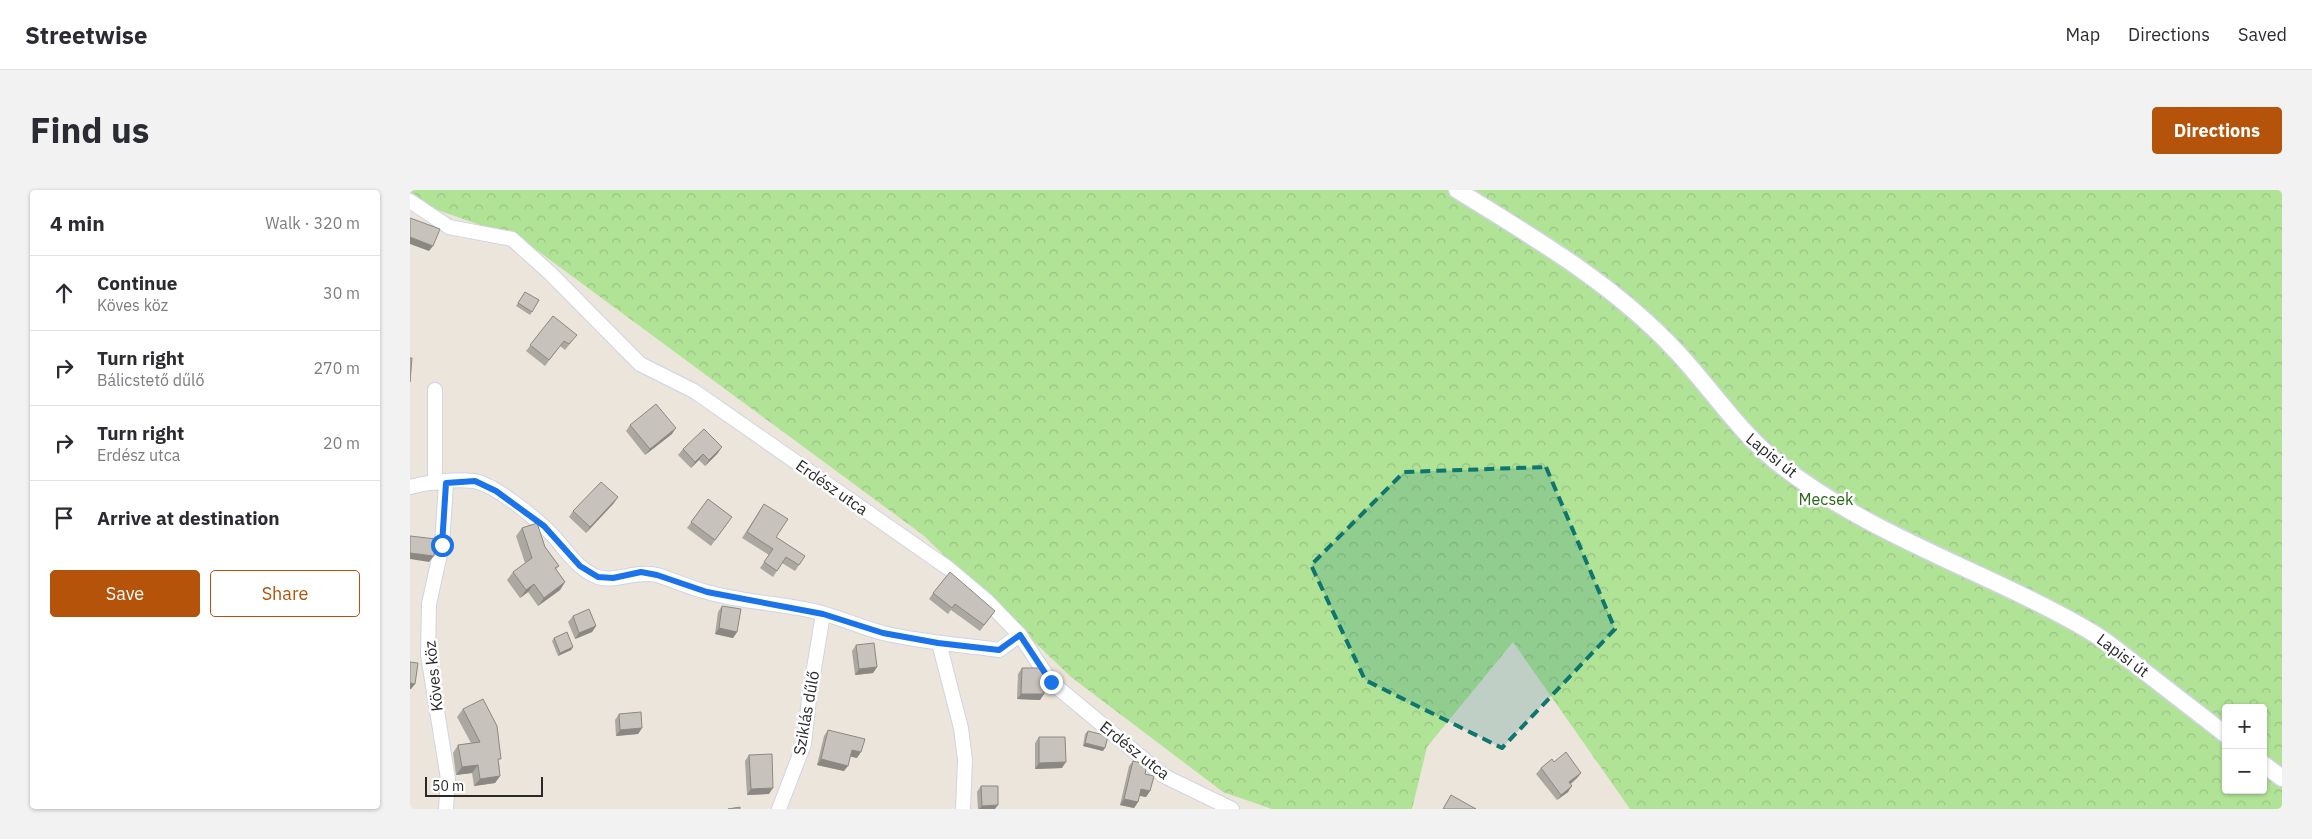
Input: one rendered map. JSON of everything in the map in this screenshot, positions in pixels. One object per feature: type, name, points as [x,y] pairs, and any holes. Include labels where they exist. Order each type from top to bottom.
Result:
[{"type":"street","name":"Lapisi út","points":[[1457,190],[1582,270],[1617,297],[1676,351],[1740,428],[1778,463],[1853,511],[1937,556],[2019,593],[2095,634],[2222,732]]},
{"type":"street","name":"Erdész utca","points":[[410,201],[449,227],[512,239],[550,272],[640,364],[694,391],[948,568],[986,600],[1020,635],[1051,682],[1164,776],[1232,809]]},
{"type":"street","name":"Köves köz","points":[[435,390],[441,483],[442,545],[429,604],[428,655],[448,779],[446,809]]},
{"type":"street","points":[[410,487],[475,481],[496,491],[544,526],[580,566],[598,577],[613,578],[641,572],[657,575],[707,592],[823,614],[883,633],[938,643],[999,650],[1020,635]]},
{"type":"street","name":"Sziklás dűlő","points":[[779,809],[804,744],[809,699],[823,614]]},
{"type":"street","points":[[938,643],[961,728],[965,760],[962,809]]},
{"type":"street","points":[[2267,767],[2282,778]]},
{"type":"highlighted area","points":[[1546,467],[1615,629],[1502,748],[1365,680],[1311,565],[1404,472]]},
{"type":"green space","name":"Mecsek","points":[[410,190],[2282,190],[2282,809],[1630,809],[1513,642],[1427,747],[1412,809],[1272,809],[1223,792],[1071,677],[923,535],[523,240],[412,201]]},
{"type":"building","points":[[410,218],[440,229],[433,246],[410,237]]},
{"type":"building","points":[[525,292],[539,300],[532,312],[518,303]]},
{"type":"building","points":[[553,316],[577,335],[569,344],[564,341],[549,360],[530,345]]},
{"type":"building","points":[[410,358],[412,358],[410,382]]},
{"type":"building","points":[[656,404],[676,428],[650,449],[630,425]]},
{"type":"building","points":[[704,429],[722,447],[709,460],[703,454],[695,462],[683,449]]},
{"type":"building","points":[[601,482],[618,497],[590,527],[573,511]]},
{"type":"building","points":[[708,499],[732,517],[715,540],[691,522]]},
{"type":"building","points":[[764,504],[788,519],[776,537],[805,556],[799,565],[786,557],[777,571],[764,562],[773,549],[747,532]]},
{"type":"building","points":[[537,523],[545,547],[559,566],[555,568],[565,582],[544,598],[534,584],[526,590],[513,572],[532,558],[522,528]]},
{"type":"building","points":[[410,536],[436,539],[434,556],[410,553]]},
{"type":"building","points":[[950,572],[995,611],[984,625],[955,604],[952,608],[933,593]]},
{"type":"building","points":[[722,606],[741,609],[737,632],[719,628]]},
{"type":"building","points":[[589,609],[596,626],[579,633],[573,616]]},
{"type":"building","points":[[567,632],[573,647],[560,653],[554,638]]},
{"type":"building","points":[[874,643],[877,667],[859,669],[856,645]]},
{"type":"building","points":[[410,662],[418,663],[415,684],[410,683]]},
{"type":"building","points":[[1022,668],[1039,668],[1044,675],[1044,694],[1021,694]]},
{"type":"building","points":[[483,699],[497,726],[501,759],[498,759],[500,776],[480,779],[478,765],[462,767],[458,745],[480,742],[463,709]]},
{"type":"building","points":[[641,712],[642,728],[620,730],[619,714]]},
{"type":"building","points":[[828,730],[865,739],[861,752],[852,750],[848,766],[821,759]]},
{"type":"building","points":[[1088,731],[1108,736],[1105,748],[1085,743]]},
{"type":"building","points":[[1039,737],[1065,737],[1066,762],[1039,763]]},
{"type":"building","points":[[1566,752],[1581,773],[1569,782],[1572,786],[1561,795],[1541,768],[1552,759],[1554,762]]},
{"type":"building","points":[[772,754],[773,788],[751,789],[749,755]]},
{"type":"building","points":[[1133,761],[1147,764],[1145,774],[1154,776],[1150,791],[1141,789],[1138,802],[1124,799]]},
{"type":"building","points":[[981,786],[998,786],[998,805],[982,806]]},
{"type":"building","points":[[1451,795],[1476,809],[1443,809]]},
{"type":"route","points":[[442,545],[446,483],[475,481],[496,491],[544,526],[580,566],[598,577],[613,578],[641,572],[657,575],[707,592],[747,601],[785,605],[823,614],[883,633],[938,643],[999,650],[1020,635],[1051,682]]}]
